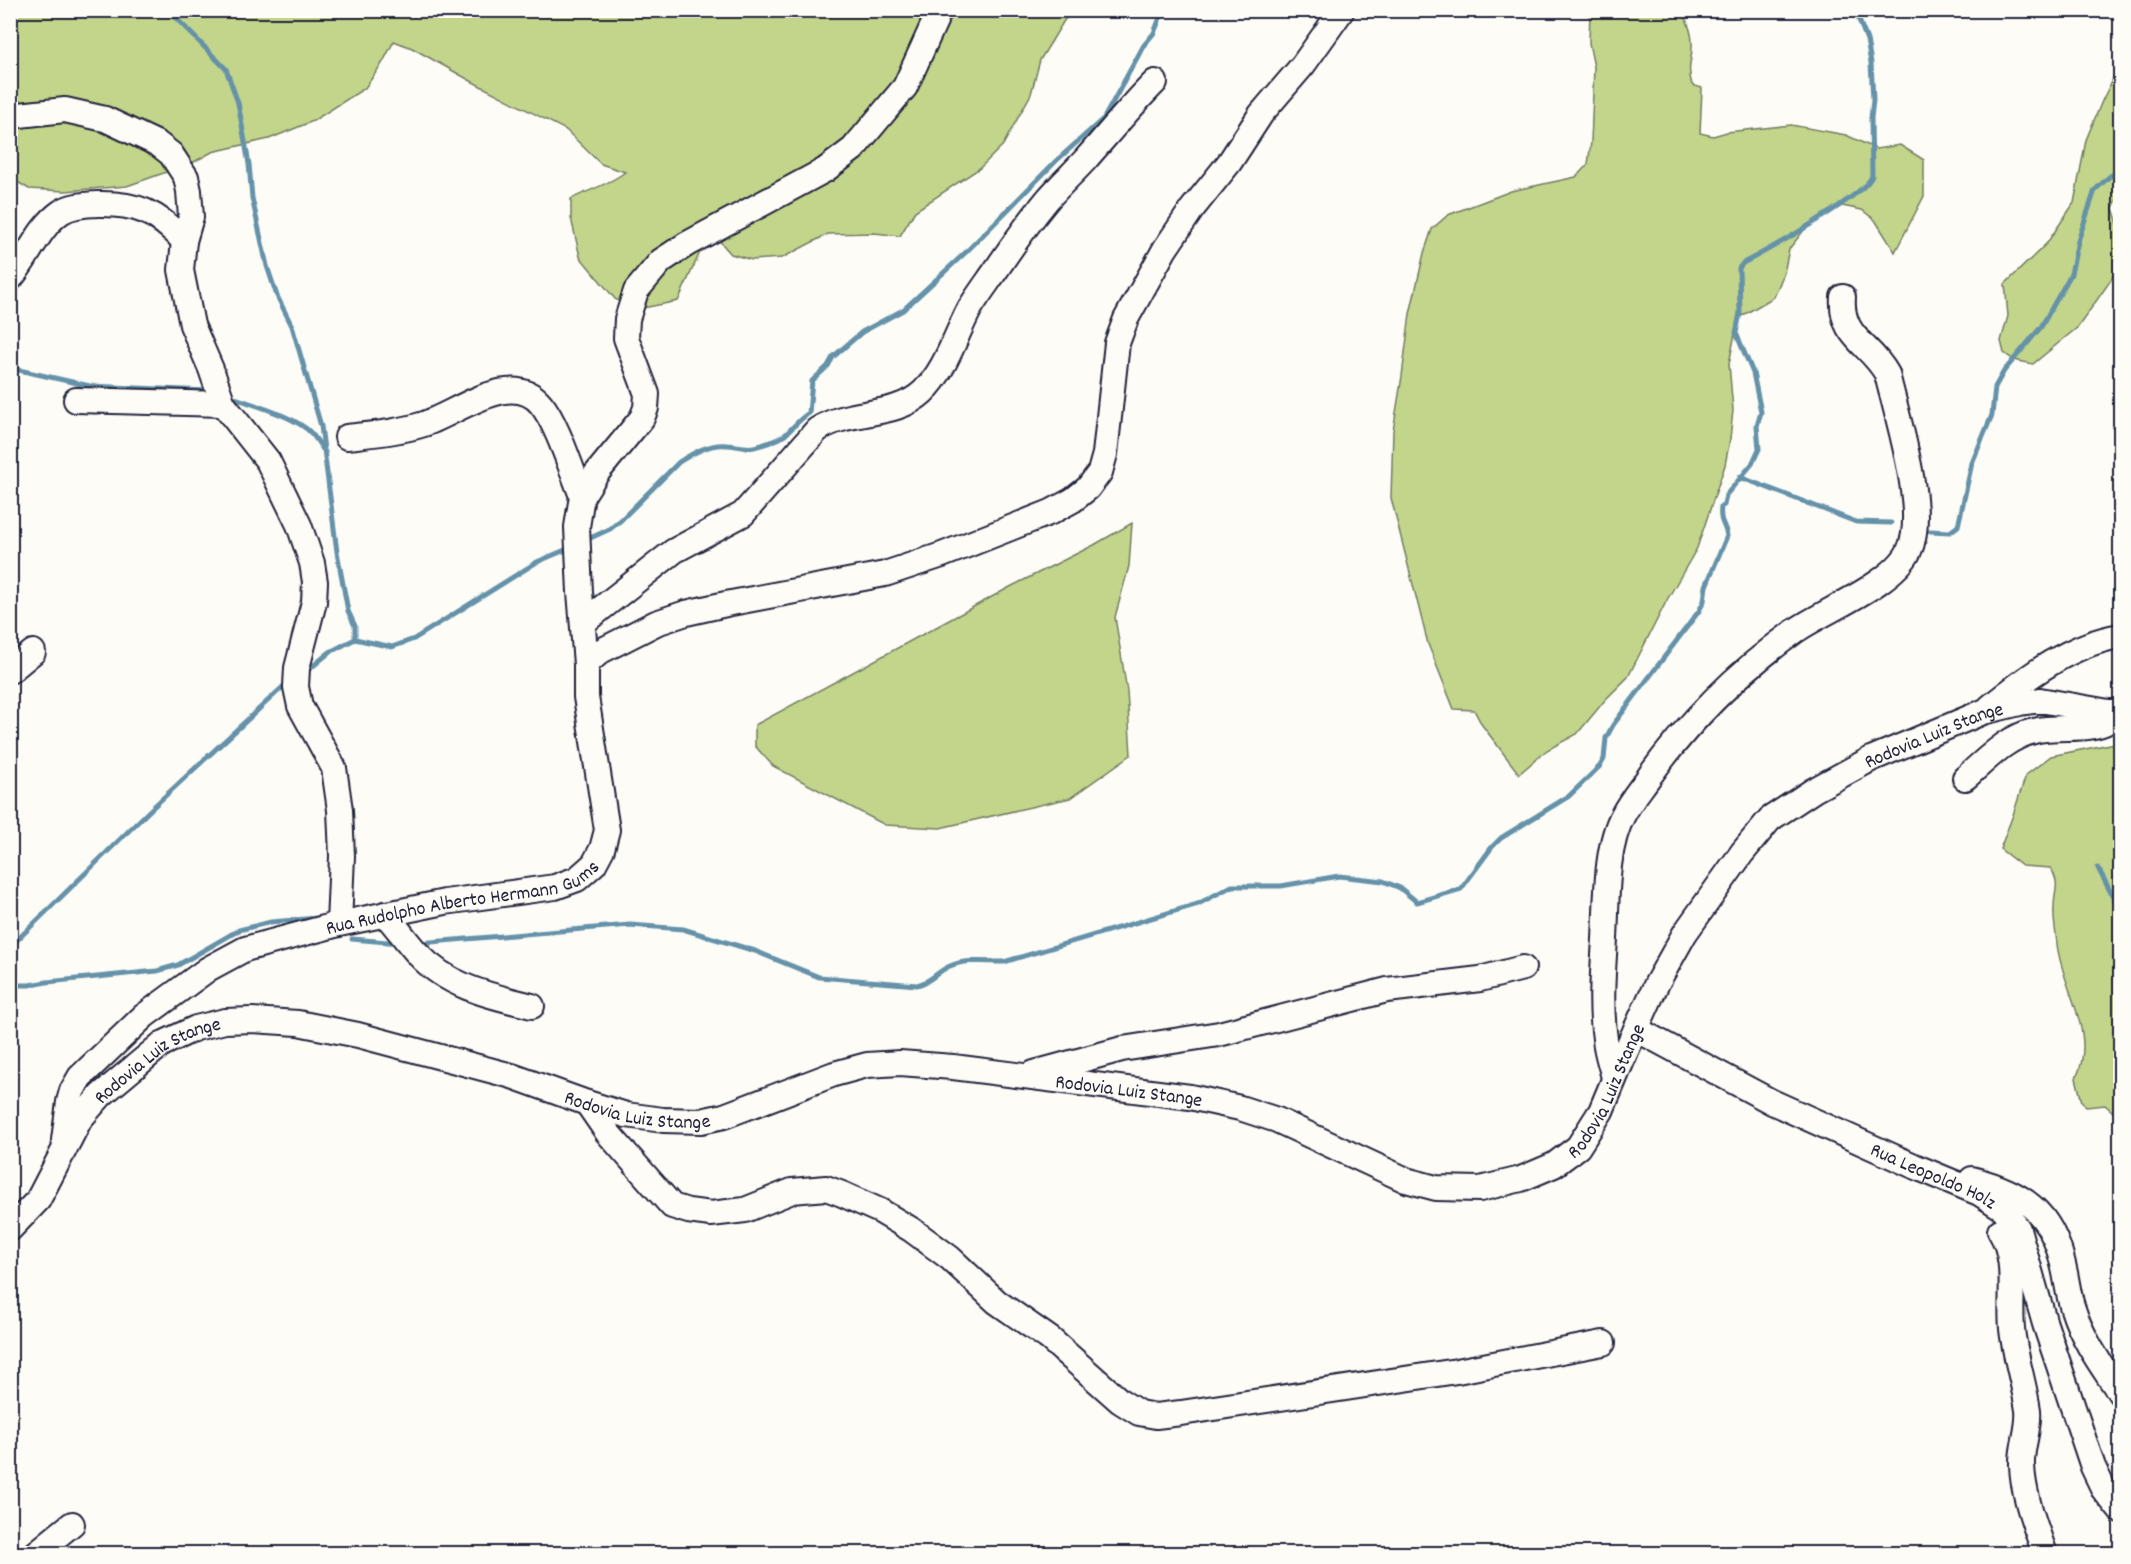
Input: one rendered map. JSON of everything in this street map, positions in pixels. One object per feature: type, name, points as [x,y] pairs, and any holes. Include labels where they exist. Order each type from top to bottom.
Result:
[{"type":"street","points":[[582,496],[596,474],[642,418],[646,408],[647,393],[626,338],[627,319],[636,291],[661,261],[687,244],[825,170],[854,149],[905,87],[940,10]]},
{"type":"street","points":[[586,664],[601,651],[656,623],[726,604],[885,574],[942,555],[1051,512],[1074,500],[1088,488],[1100,472],[1105,454],[1117,344],[1126,319],[1165,249],[1192,209],[1229,163],[1261,114],[1310,56],[1342,10]]},
{"type":"street","points":[[584,622],[674,551],[743,514],[817,430],[830,421],[897,406],[923,392],[948,355],[971,308],[1019,237],[1118,120],[1155,82]]},
{"type":"street","points":[[10,116],[65,110],[105,119],[158,144],[171,154],[186,177],[191,217],[184,241],[181,270],[192,325],[212,369],[223,404],[268,461],[299,525],[312,563],[315,582],[314,602],[297,668],[296,687],[300,706],[334,768],[340,810],[342,856],[339,924]]},
{"type":"street","points":[[10,279],[47,226],[61,213],[76,205],[123,204],[147,212],[167,223],[184,241]]},
{"type":"street","points":[[1614,1078],[1605,1039],[1602,994],[1610,863],[1614,841],[1623,815],[1664,756],[1702,713],[1744,672],[1796,630],[1887,575],[1902,562],[1914,538],[1916,504],[1887,374],[1882,364],[1853,335],[1845,323],[1842,308],[1843,297]]},
{"type":"street","points":[[347,437],[402,430],[427,423],[496,392],[514,390],[540,403],[551,420],[582,496]]},
{"type":"street","points":[[76,400],[223,404]]},
{"type":"street","name":"Rua Rudolpho Alberto Hermann Gums","points":[[63,1154],[69,1102],[80,1077],[144,1016],[208,969],[245,950],[339,924],[445,902],[555,887],[577,879],[594,864],[602,849],[607,830],[586,697],[584,622],[577,527],[582,496]]},
{"type":"street","points":[[1983,712],[2018,685],[2057,660],[2094,641],[2121,636]]},
{"type":"street","points":[[10,672],[33,652]]},
{"type":"street","name":"Rodovia Luiz Stange","points":[[10,1229],[38,1200],[80,1119],[101,1095],[162,1044],[196,1028],[225,1021],[252,1020],[298,1023],[358,1035],[512,1076],[626,1115],[654,1119],[701,1120],[724,1116],[834,1074],[867,1065],[900,1063],[1026,1075],[1190,1097],[1240,1108],[1277,1120],[1406,1180],[1436,1188],[1480,1189],[1521,1179],[1554,1165],[1578,1147],[1601,1111],[1657,983],[1684,933],[1742,853],[1770,819],[1814,790],[1871,759],[1983,712],[2040,700],[2116,713]]},
{"type":"street","points":[[1965,778],[2018,735],[2063,726],[2085,728],[2102,725],[2116,713]]},
{"type":"street","points":[[385,914],[419,956],[454,980],[490,996],[532,1006]]},
{"type":"street","points":[[1026,1075],[1122,1049],[1219,1034],[1388,990],[1480,979],[1523,968]]},
{"type":"street","name":"Rua Leopoldo Holz","points":[[1636,1029],[1772,1102],[1979,1193],[2004,1209],[2018,1229],[2045,1324],[2093,1467],[2104,1490],[2121,1510]]},
{"type":"street","points":[[587,1103],[607,1132],[672,1206],[711,1214],[745,1210],[792,1191],[826,1188],[880,1211],[912,1230],[950,1258],[997,1302],[1050,1339],[1120,1401],[1139,1413],[1156,1416],[1181,1413],[1457,1371],[1603,1343]]},
{"type":"street","points":[[1914,1166],[1997,1185],[2023,1198],[2037,1209],[2047,1221],[2056,1243],[2063,1262],[2072,1308],[2087,1344],[2097,1362],[2121,1393]]},
{"type":"street","points":[[1914,1166],[1973,1204],[1994,1222],[2007,1242],[2012,1272],[2010,1299],[2012,1330],[2028,1413],[2022,1464],[2026,1494],[2044,1554]]},
{"type":"street","points":[[35,1554],[72,1524]]},
{"type":"green space","points":[[11,11],[1083,11],[1065,19],[1040,60],[1031,94],[1003,145],[980,168],[915,211],[900,236],[875,233],[828,234],[782,258],[752,260],[731,254],[710,230],[678,301],[633,310],[615,299],[580,257],[571,218],[571,199],[625,172],[601,164],[566,130],[412,48],[394,41],[365,88],[313,121],[269,139],[212,152],[192,163],[127,186],[65,191],[29,189],[11,178]]},
{"type":"green space","points":[[1590,11],[1683,11],[1692,38],[1690,72],[1692,85],[1702,88],[1700,133],[1713,136],[1727,132],[1791,125],[1846,135],[1876,149],[1900,145],[1924,160],[1924,196],[1895,252],[1875,220],[1862,210],[1842,206],[1826,213],[1808,225],[1789,249],[1784,273],[1774,297],[1738,318],[1729,364],[1733,410],[1730,439],[1725,465],[1697,548],[1667,600],[1628,677],[1577,734],[1547,750],[1519,774],[1482,725],[1474,710],[1454,709],[1428,644],[1391,498],[1393,431],[1410,314],[1432,229],[1448,215],[1511,191],[1576,177],[1588,164],[1594,67],[1589,43]]},
{"type":"green space","points":[[2120,64],[2120,193],[2113,208],[2120,230],[2120,259],[2111,280],[2078,327],[2033,364],[2014,360],[2004,353],[2001,341],[2008,316],[2005,284],[2047,243],[2074,203],[2086,140]]},
{"type":"green space","points":[[1132,523],[1129,566],[1115,617],[1127,691],[1131,755],[1070,798],[940,828],[885,825],[773,766],[755,746],[755,725]]},
{"type":"green space","points":[[2120,742],[2120,1118],[2105,1105],[2086,1107],[2082,1102],[2076,1078],[2082,1061],[2081,1028],[2060,961],[2054,922],[2056,884],[2051,868],[2022,866],[2000,849],[2026,775],[2051,756]]},
{"type":"waterway","points":[[168,10],[226,69],[238,103],[249,164],[252,198],[267,266],[277,296],[292,326],[321,426],[337,552],[348,611],[355,626],[355,639]]},
{"type":"waterway","points":[[586,540],[610,529],[679,462],[690,455],[714,446],[751,447],[770,442],[785,435],[809,413],[812,381],[828,366],[833,357],[862,332],[903,310],[965,253],[1056,161],[1104,118],[1144,45],[1154,33],[1163,10]]},
{"type":"waterway","points":[[419,943],[630,925],[683,929],[755,951],[819,977],[917,985],[956,964],[976,961],[1004,962],[1198,904],[1232,886],[1281,886],[1339,876],[1383,881],[1400,888],[1417,902],[1461,889],[1501,838],[1569,796],[1600,766],[1604,759],[1606,738],[1613,725],[1699,611],[1704,601],[1706,586],[1727,536],[1721,517],[1721,507],[1724,505],[1726,495],[1752,464],[1759,449],[1757,426],[1761,412],[1753,373],[1736,333],[1740,313],[1739,268],[1743,263],[1834,209],[1866,185],[1872,176],[1871,63],[1867,40],[1855,10]]},
{"type":"waterway","points":[[1930,531],[1950,532],[1958,526],[1972,463],[1992,415],[1995,387],[2004,371],[2041,327],[2071,274],[2078,241],[2095,190],[2110,176],[2120,171]]},
{"type":"waterway","points":[[10,368],[90,386],[208,391]]},
{"type":"waterway","points":[[230,396],[273,412],[304,427],[325,452]]},
{"type":"waterway","points":[[1740,477],[1856,522],[1891,523]]},
{"type":"waterway","points":[[307,671],[330,652],[355,639],[392,647],[414,639],[537,562],[565,550]]},
{"type":"waterway","points":[[10,947],[150,810],[287,683]]},
{"type":"waterway","points":[[2098,868],[2120,910]]},
{"type":"waterway","points":[[10,985],[29,985],[157,971],[178,965],[239,930],[271,922],[317,918]]},
{"type":"waterway","points":[[352,939],[399,943]]}]
